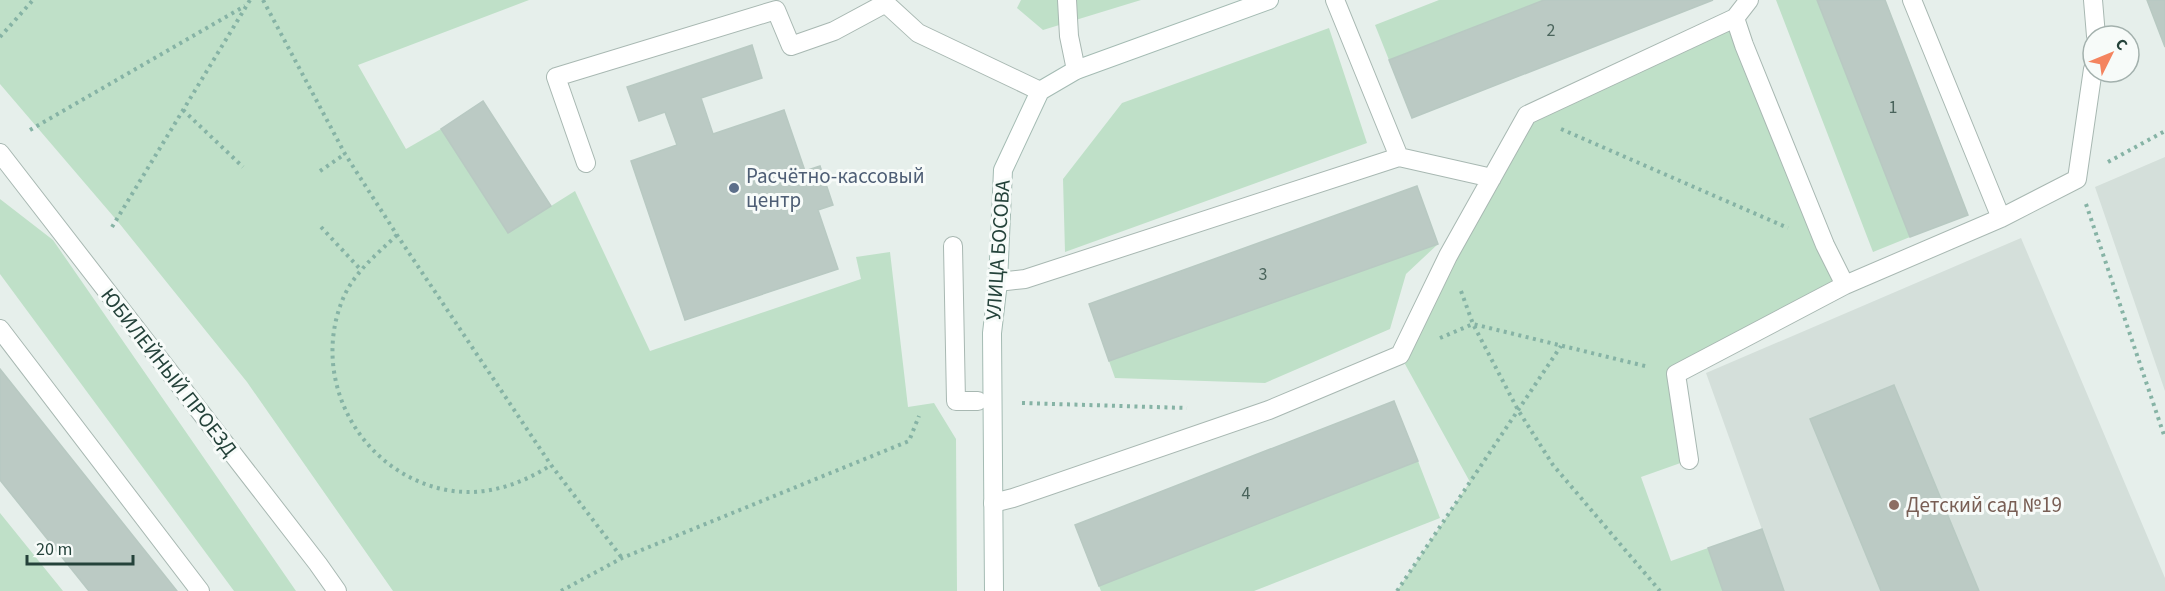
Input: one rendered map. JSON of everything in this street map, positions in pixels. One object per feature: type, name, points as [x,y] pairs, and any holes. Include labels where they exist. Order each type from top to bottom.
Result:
[{"type":"street","points":[[1067,0],[1069,36],[1076,70]]},
{"type":"street","points":[[586,163],[556,77],[776,10],[791,46],[834,32],[884,2],[918,33],[1040,91],[1076,70],[1269,0]]},
{"type":"street","points":[[1335,0],[1399,157]]},
{"type":"street","points":[[993,503],[1269,410],[1400,355],[1448,256],[1527,115],[1735,18],[1749,0]]},
{"type":"street","points":[[1912,0],[2001,218]]},
{"type":"street","points":[[2093,0],[2095,24]]},
{"type":"street","points":[[1735,18],[1825,245],[1845,285]]},
{"type":"street","points":[[1689,460],[1676,374],[1845,285],[2001,218],[2077,179],[2091,84]]},
{"type":"street","name":"УЛИЦА БОСОВА","points":[[994,591],[992,333],[998,282],[1003,170],[1040,91]]},
{"type":"street","name":"ЮБИЛЕЙНЫЙ ПРОЕЗД","points":[[0,153],[337,591]]},
{"type":"street","points":[[998,282],[1025,279],[1399,157],[1492,178]]},
{"type":"street","points":[[953,246],[956,401],[978,401]]},
{"type":"street","points":[[0,329],[200,591]]},
{"type":"path","points":[[0,37],[33,0]]},
{"type":"path","points":[[263,0],[345,154],[551,465],[622,558]]},
{"type":"path","points":[[112,227],[248,2]]},
{"type":"path","points":[[30,130],[248,2]]},
{"type":"path","points":[[183,110],[243,167]]},
{"type":"path","points":[[1527,115],[1825,245]]},
{"type":"path","points":[[2165,131],[2077,179],[2165,438]]},
{"type":"path","points":[[320,171],[345,154]]},
{"type":"path","points":[[321,227],[360,269]]},
{"type":"path","points":[[398,235],[360,269],[342,300],[334,327],[332,354],[335,384],[345,412],[361,438],[384,462],[414,479],[447,490],[476,492],[506,487],[533,477],[551,465]]},
{"type":"path","points":[[1448,256],[1473,324],[1518,410],[1553,465],[1660,591]]},
{"type":"path","points":[[1400,355],[1473,324],[1676,374]]},
{"type":"path","points":[[1397,591],[1561,346]]},
{"type":"path","points":[[1022,403],[1198,408]]},
{"type":"path","points":[[561,591],[622,558],[909,441],[919,416]]},
{"type":"shaded area","points":[[2165,157],[2165,391],[2095,187]]},
{"type":"shaded area","points":[[2021,238],[2165,578],[2165,591],[1784,591],[1706,373]]},
{"type":"green space","points":[[0,0],[529,0],[358,65],[406,149],[441,129],[508,233],[575,191],[650,351],[861,279],[856,257],[890,252],[908,407],[934,403],[956,439],[957,591],[393,591],[247,382],[119,223],[0,84]]},
{"type":"green space","points":[[1021,0],[1141,0],[1043,30],[1017,8]]},
{"type":"green space","points":[[1439,0],[1544,0],[1389,60],[1375,25]]},
{"type":"green space","points":[[1776,0],[1817,0],[1910,237],[1873,252]]},
{"type":"green space","points":[[1735,18],[1845,285],[1676,374],[1689,460],[1641,477],[1671,561],[1708,548],[1723,591],[1397,591],[1470,482],[1400,355],[1527,115]]},
{"type":"green space","points":[[1329,28],[1367,143],[1065,252],[1063,179],[1122,103]]},
{"type":"green space","points":[[0,199],[53,240],[296,591],[234,591],[0,274]]},
{"type":"green space","points":[[1438,244],[1406,274],[1390,329],[1265,383],[1115,378],[1109,361]]},
{"type":"green space","points":[[1418,461],[1440,518],[1254,591],[1101,591],[1099,586]]},
{"type":"green space","points":[[0,513],[63,591],[0,591]]},
{"type":"building","points":[[1544,0],[1713,0],[1412,118],[1389,60]]},
{"type":"building","points":[[1817,0],[1885,0],[1968,215],[1910,237]]},
{"type":"building","points":[[2147,0],[2165,0],[2165,47]]},
{"type":"building","name":"Расчётно-кассовый центр","points":[[752,45],[762,78],[701,98],[713,134],[784,110],[805,171],[820,166],[833,205],[818,210],[838,269],[685,320],[631,161],[677,145],[665,112],[639,121],[627,87]]},
{"type":"building","points":[[483,101],[551,206],[508,233],[441,129]]},
{"type":"building","points":[[1417,186],[1438,244],[1109,361],[1089,304]]},
{"type":"building","points":[[0,369],[177,591],[89,591],[0,480]]},
{"type":"building","name":"Детский сад №19","points":[[1894,385],[1979,591],[1881,591],[1810,419]]},
{"type":"building","points":[[1394,401],[1418,461],[1099,586],[1075,525]]},
{"type":"building","points":[[1762,529],[1784,591],[1723,591],[1708,548]]},
{"type":"place","name":"Расчётно-кассовый центр","points":[[734,188]]},
{"type":"place","name":"Детский сад №19","points":[[1894,505]]}]
